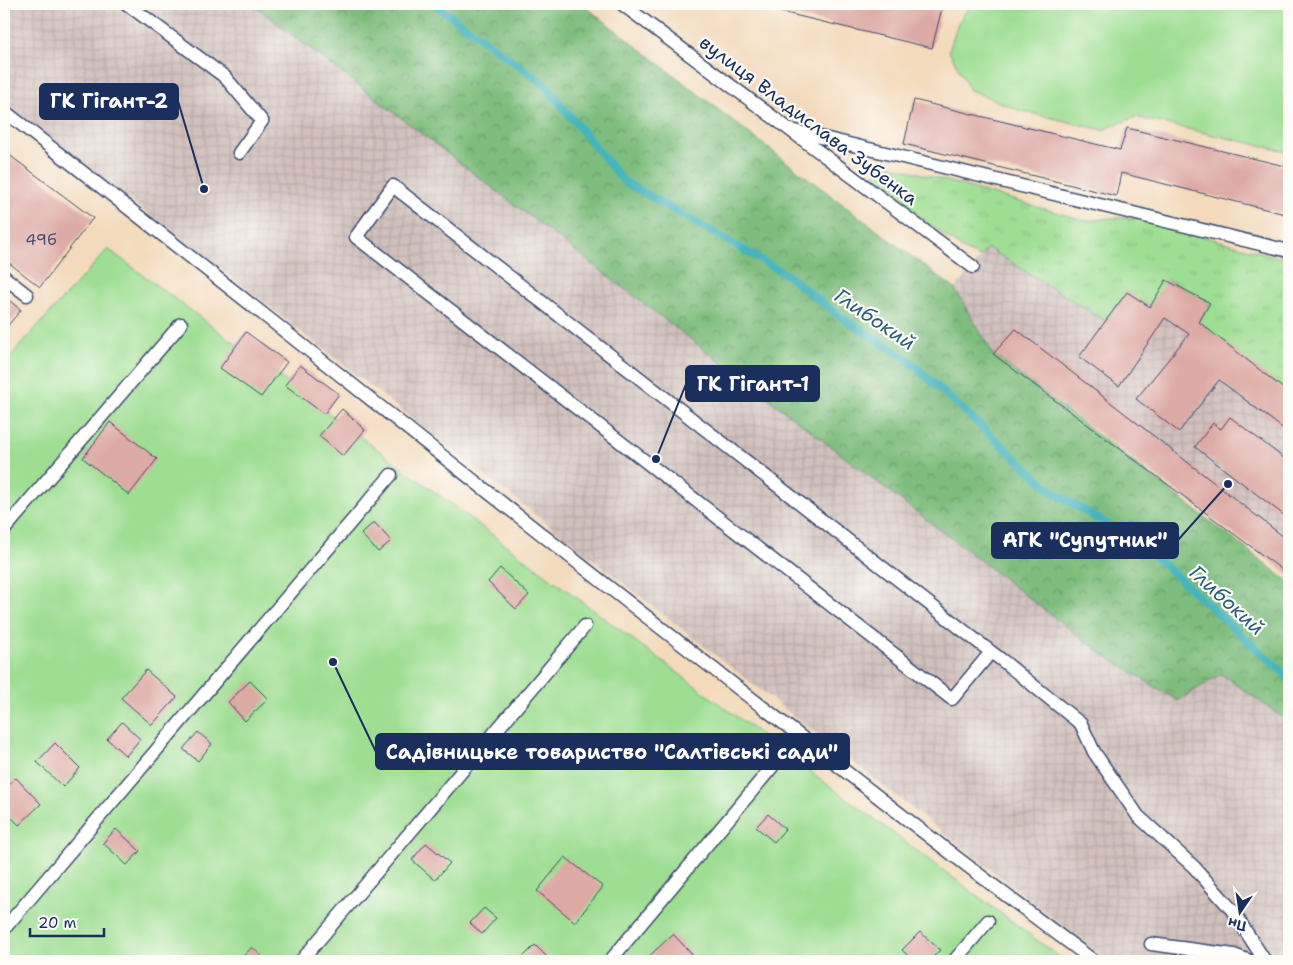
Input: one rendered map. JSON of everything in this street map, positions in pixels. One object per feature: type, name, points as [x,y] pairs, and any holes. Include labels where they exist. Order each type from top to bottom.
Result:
[{"type":"lane","points":[[127,4],[225,77],[262,121],[239,152]]},
{"type":"lane","name":"вулиця Владислава Зубенка","points":[[622,4],[973,267]]},
{"type":"lane","points":[[4,111],[669,635],[1025,910],[1094,961]]},
{"type":"lane","points":[[791,130],[1289,251]]},
{"type":"lane","points":[[991,652],[952,699],[356,237],[393,186],[991,652],[1081,724],[1094,752],[1138,816],[1194,867],[1232,910],[1265,961]]},
{"type":"lane","points":[[4,277],[27,295]]},
{"type":"lane","points":[[4,530],[181,324]]},
{"type":"lane","points":[[4,929],[392,475]]},
{"type":"lane","points":[[301,961],[585,626]]},
{"type":"lane","points":[[610,961],[772,767]]},
{"type":"lane","points":[[954,961],[988,921]]},
{"type":"lane","points":[[1150,944],[1234,955],[1250,961]]},
{"type":"shaded area","points":[[4,4],[252,4],[1101,653],[1178,701],[1221,674],[1289,722],[1289,961],[1108,961],[228,275],[4,104]]},
{"type":"shaded area","points":[[988,248],[1105,321],[1127,292],[1150,307],[1166,280],[1210,303],[1199,321],[1289,393],[1289,575],[993,354],[955,289]]},
{"type":"green space","points":[[252,4],[582,4],[955,289],[993,354],[1289,582],[1289,722],[1221,674],[1178,701],[1101,653]]},
{"type":"green space","points":[[971,4],[1289,4],[1289,152],[1135,117],[1103,130],[1018,110],[970,90],[949,51],[958,23]]},
{"type":"green space","points":[[890,165],[1087,221],[1109,218],[1137,218],[1289,260],[1289,395],[1199,322],[1210,303],[1167,280],[1150,307],[1127,293],[1105,321],[988,248],[980,257],[964,250],[875,184],[873,178],[878,170]]},
{"type":"green space","points":[[108,249],[1065,961],[4,961],[4,363]]},
{"type":"building","points":[[748,4],[943,4],[932,48]]},
{"type":"building","points":[[914,100],[1120,150],[1127,128],[1289,167],[1289,215],[1121,173],[1116,196],[904,144]]},
{"type":"building","points":[[4,151],[93,218],[40,287],[4,259]]},
{"type":"building","points":[[1166,280],[1210,303],[1199,322],[1289,393],[1289,433],[1219,380],[1179,432],[1136,399],[1189,334],[1165,318],[1119,386],[1079,357],[1127,292],[1150,307]]},
{"type":"building","points":[[4,296],[21,310],[4,330]]},
{"type":"building","points":[[1016,329],[1289,541],[1289,575],[993,354]]},
{"type":"building","points":[[246,332],[287,362],[261,397],[220,368]]},
{"type":"building","points":[[300,365],[339,394],[324,414],[285,385]]},
{"type":"building","points":[[342,409],[365,430],[343,456],[319,436]]},
{"type":"building","points":[[1230,417],[1289,462],[1289,519],[1195,447],[1213,423],[1221,429]]},
{"type":"building","points":[[110,422],[157,459],[129,495],[83,458]]},
{"type":"building","points":[[374,522],[391,541],[378,552],[361,534]]},
{"type":"building","points":[[500,568],[529,595],[516,609],[488,582]]},
{"type":"building","points":[[146,670],[177,697],[152,725],[121,698]]},
{"type":"building","points":[[250,681],[268,699],[245,721],[228,702]]},
{"type":"building","points":[[122,722],[140,739],[126,756],[107,739]]},
{"type":"building","points":[[198,732],[212,744],[198,761],[183,749]]},
{"type":"building","points":[[55,743],[80,768],[63,787],[37,762]]},
{"type":"building","points":[[16,778],[41,804],[19,825],[4,810],[4,789]]},
{"type":"building","points":[[768,814],[785,829],[774,842],[756,827]]},
{"type":"building","points":[[116,829],[140,851],[127,865],[103,843]]},
{"type":"building","points":[[426,843],[450,863],[435,880],[412,860]]},
{"type":"building","points":[[565,857],[603,887],[575,922],[537,891]]},
{"type":"building","points":[[484,908],[496,918],[482,934],[470,923]]},
{"type":"building","points":[[920,932],[940,950],[929,961],[914,961],[902,950]]},
{"type":"building","points":[[673,934],[698,961],[644,961]]},
{"type":"building","points":[[535,945],[551,961],[519,961]]},
{"type":"building","points":[[252,947],[267,961],[239,961]]},
{"type":"waterway","name":"Глибокий","points":[[434,4],[544,84],[623,181],[785,274],[842,318],[907,359],[1054,493],[1141,544],[1289,678]]},
{"type":"place","name":"ГК Гігант-2","points":[[204,189]]},
{"type":"place","name":"ГК Гігант-1","points":[[656,459]]},
{"type":"place","name":"АГК \"Супутник\"","points":[[1228,484]]},
{"type":"place","name":"Садівницьке товариство \"Салтівські сади\"","points":[[333,662]]}]
